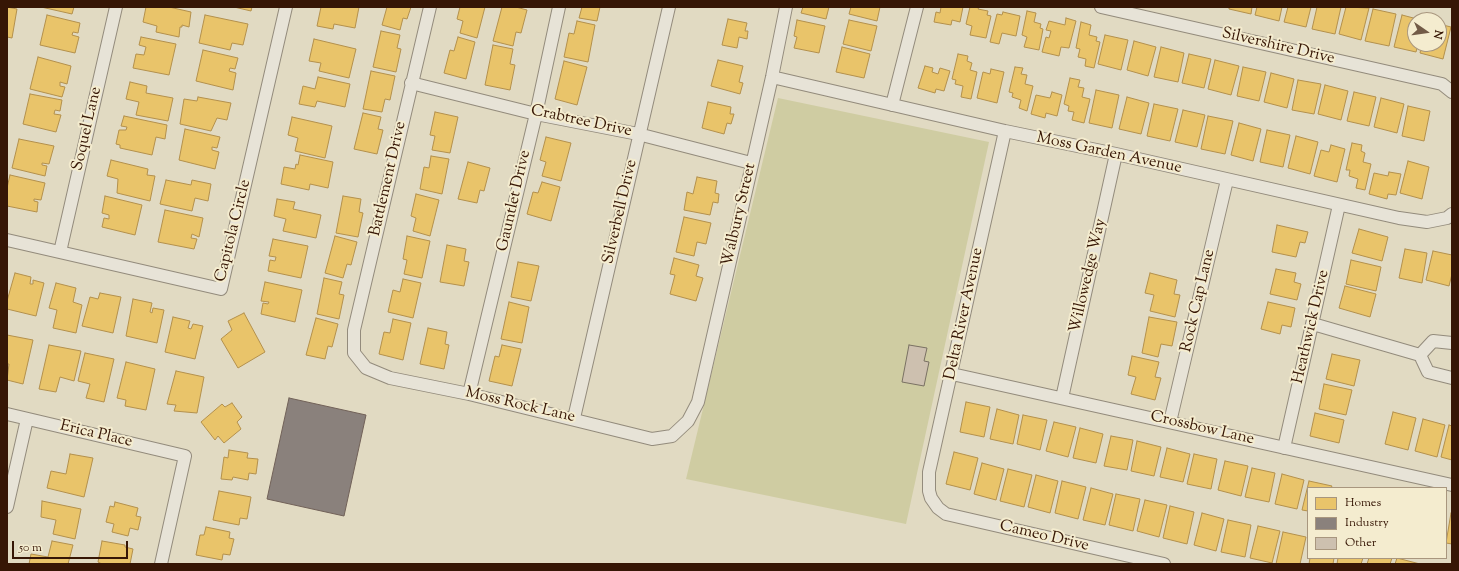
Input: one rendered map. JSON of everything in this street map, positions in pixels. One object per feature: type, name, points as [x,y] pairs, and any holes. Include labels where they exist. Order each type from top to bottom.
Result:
[{"type":"street","name":"Soquel Lane","points":[[60,252],[116,7]]},
{"type":"street","name":"Capitola Circle","points":[[7,240],[221,289],[286,7]]},
{"type":"street","name":"Battlement Drive","points":[[354,353],[354,330],[430,7]]},
{"type":"street","name":"Gauntlet Drive","points":[[469,394],[536,114],[559,7]]},
{"type":"street","name":"Silverbell Drive","points":[[574,418],[638,134],[669,7]]},
{"type":"street","name":"Walbury Street","points":[[688,421],[698,402],[751,163],[772,77],[786,7]]},
{"type":"street","points":[[892,105],[916,7]]},
{"type":"street","name":"Silvershire Drive","points":[[1100,7],[1442,84],[1452,92]]},
{"type":"street","name":"Moss Garden Avenue","points":[[772,77],[1005,131],[1116,154],[1339,205],[1427,222],[1449,216]]},
{"type":"street","name":"Crabtree Drive","points":[[411,83],[536,114],[638,134],[751,163]]},
{"type":"street","name":"Delta River Avenue","points":[[931,498],[929,491],[929,472],[1005,131]]},
{"type":"street","name":"Willowedge Way","points":[[1062,398],[1116,154]]},
{"type":"street","name":"Rock Cap Lane","points":[[1170,422],[1227,180]]},
{"type":"street","name":"Heathwick Drive","points":[[1284,448],[1339,205]]},
{"type":"street","points":[[1313,324],[1420,355],[1428,372],[1452,378]]},
{"type":"street","points":[[1420,355],[1433,341],[1452,343]]},
{"type":"street","name":"Moss Rock Lane","points":[[354,353],[366,368],[390,378],[574,418],[652,439],[672,436],[688,421]]},
{"type":"street","name":"Crossbow Lane","points":[[952,374],[1452,485]]},
{"type":"street","name":"Erica Place","points":[[7,414],[186,456],[161,564]]},
{"type":"street","points":[[7,507],[27,419]]},
{"type":"street","name":"Cameo Drive","points":[[931,498],[938,508],[946,514],[1164,564]]},
{"type":"shaded area","points":[[778,98],[989,142],[906,524],[686,479]]},
{"type":"building: Homes","points":[[7,7],[17,9],[12,38],[7,37]]},
{"type":"building: Homes","points":[[41,7],[74,7],[72,14]]},
{"type":"building: Homes","points":[[146,7],[169,7],[191,12],[189,27],[182,25],[182,27],[180,27],[179,37],[156,32],[157,26],[143,22]]},
{"type":"building: Homes","points":[[234,7],[252,7],[251,11]]},
{"type":"building: Homes","points":[[321,7],[359,7],[355,28],[334,24],[333,29],[317,26]]},
{"type":"building: Homes","points":[[387,7],[411,7],[407,19],[403,18],[400,30],[382,25]]},
{"type":"building: Homes","points":[[460,7],[485,7],[477,38],[460,33],[463,21],[457,19]]},
{"type":"building: Homes","points":[[502,7],[516,7],[527,10],[521,33],[516,32],[513,46],[493,41]]},
{"type":"building: Homes","points":[[582,7],[600,7],[597,21],[579,18]]},
{"type":"building: Homes","points":[[803,7],[829,7],[826,19],[801,13]]},
{"type":"building: Homes","points":[[851,7],[880,7],[877,21],[849,14]]},
{"type":"building: Homes","points":[[941,7],[963,7],[960,22],[952,20],[951,25],[934,22],[936,12],[940,13]]},
{"type":"building: Homes","points":[[970,7],[979,7],[978,9],[988,11],[987,15],[991,16],[986,38],[970,35],[972,26],[966,24]]},
{"type":"building: Homes","points":[[1229,7],[1252,7],[1251,14],[1229,9]]},
{"type":"building: Homes","points":[[1257,7],[1282,7],[1279,21],[1255,15]]},
{"type":"building: Homes","points":[[1288,7],[1311,7],[1306,27],[1284,22]]},
{"type":"building: Homes","points":[[1317,7],[1341,7],[1335,34],[1312,29]]},
{"type":"building: Homes","points":[[1346,7],[1369,8],[1361,40],[1339,34]]},
{"type":"building: Homes","points":[[1373,9],[1396,14],[1389,46],[1365,41]]},
{"type":"building: Homes","points":[[1027,11],[1036,13],[1034,22],[1041,24],[1040,28],[1043,29],[1039,50],[1024,47],[1027,37],[1022,35]]},
{"type":"building: Homes","points":[[1003,12],[1020,16],[1016,36],[1002,33],[999,44],[990,42],[997,14],[1002,15]]},
{"type":"building: Homes","points":[[47,15],[80,23],[78,33],[73,32],[72,35],[79,37],[75,53],[40,45]]},
{"type":"building: Homes","points":[[205,15],[248,24],[243,45],[232,43],[230,50],[199,43]]},
{"type":"building: Homes","points":[[1402,15],[1407,16],[1407,50],[1394,47]]},
{"type":"building: Homes","points":[[1066,18],[1076,21],[1069,48],[1061,47],[1059,56],[1042,52],[1046,37],[1049,38],[1051,31],[1046,30],[1049,21],[1065,25]]},
{"type":"building: Homes","points":[[728,19],[747,23],[745,31],[748,31],[747,39],[739,37],[737,48],[722,45]]},
{"type":"building: Homes","points":[[797,20],[825,26],[819,53],[794,48],[797,37],[794,36]]},
{"type":"building: Homes","points":[[849,20],[877,26],[871,51],[843,44]]},
{"type":"building: Homes","points":[[577,21],[595,25],[588,62],[564,57],[569,33],[574,34]]},
{"type":"building: Homes","points":[[1081,22],[1091,25],[1089,35],[1097,37],[1096,41],[1100,42],[1094,68],[1085,66],[1086,59],[1078,57],[1080,49],[1076,48]]},
{"type":"building: Homes","points":[[1447,26],[1451,27],[1447,43]]},
{"type":"building: Homes","points":[[381,31],[400,35],[397,48],[401,49],[396,72],[373,67]]},
{"type":"building: Homes","points":[[1105,35],[1128,40],[1121,70],[1098,64]]},
{"type":"building: Homes","points":[[141,37],[176,44],[169,75],[133,68],[136,54],[144,55],[146,47],[139,45]]},
{"type":"building: Homes","points":[[458,37],[475,42],[466,79],[444,73],[450,50],[454,51]]},
{"type":"building: Homes","points":[[314,39],[356,49],[349,78],[319,71],[321,63],[309,61]]},
{"type":"building: Homes","points":[[1134,41],[1156,47],[1148,76],[1127,70]]},
{"type":"building: Homes","points":[[493,45],[513,49],[510,64],[515,65],[510,90],[485,85]]},
{"type":"building: Homes","points":[[842,47],[870,54],[864,78],[836,72]]},
{"type":"building: Homes","points":[[1161,47],[1184,53],[1178,82],[1154,77]]},
{"type":"building: Homes","points":[[203,50],[238,58],[235,69],[230,68],[229,71],[236,73],[233,90],[196,81]]},
{"type":"building: Homes","points":[[1420,52],[1445,52],[1443,59]]},
{"type":"building: Homes","points":[[958,54],[968,56],[967,61],[972,63],[970,70],[977,72],[971,99],[961,97],[963,86],[955,84],[956,80],[952,79]]},
{"type":"building: Homes","points":[[1189,54],[1211,59],[1204,88],[1182,83]]},
{"type":"building: Homes","points":[[38,57],[71,66],[67,84],[60,82],[60,86],[65,87],[62,97],[30,89]]},
{"type":"building: Homes","points":[[718,60],[743,66],[739,82],[743,83],[740,94],[711,86]]},
{"type":"building: Homes","points":[[1215,60],[1239,66],[1231,95],[1208,89]]},
{"type":"building: Homes","points":[[564,61],[587,67],[577,105],[555,99]]},
{"type":"building: Homes","points":[[925,66],[933,68],[932,72],[938,74],[940,68],[950,71],[944,91],[936,89],[935,93],[918,88]]},
{"type":"building: Homes","points":[[1015,67],[1023,68],[1021,74],[1027,75],[1025,84],[1033,86],[1027,111],[1019,108],[1021,100],[1012,97],[1013,93],[1009,92]]},
{"type":"building: Homes","points":[[1243,67],[1266,72],[1259,101],[1237,96]]},
{"type":"building: Homes","points":[[991,69],[1004,72],[997,103],[977,98],[983,72],[990,74]]},
{"type":"building: Homes","points":[[371,71],[395,76],[390,100],[385,99],[382,112],[363,109]]},
{"type":"building: Homes","points":[[1271,73],[1294,79],[1287,108],[1264,102]]},
{"type":"building: Homes","points":[[318,77],[350,84],[345,107],[317,101],[315,107],[299,104],[303,86],[315,89]]},
{"type":"building: Homes","points":[[1070,78],[1080,80],[1078,87],[1084,88],[1082,97],[1090,99],[1084,123],[1072,120],[1074,112],[1068,111],[1069,106],[1064,104]]},
{"type":"building: Homes","points":[[1298,80],[1321,84],[1314,114],[1292,110]]},
{"type":"building: Homes","points":[[130,82],[147,86],[146,93],[173,98],[168,121],[136,115],[139,102],[126,99]]},
{"type":"building: Homes","points":[[1325,85],[1348,91],[1341,120],[1318,114]]},
{"type":"building: Homes","points":[[1096,90],[1119,95],[1112,128],[1089,123]]},
{"type":"building: Homes","points":[[1052,92],[1062,95],[1057,116],[1046,113],[1045,118],[1031,114],[1036,95],[1050,98]]},
{"type":"building: Homes","points":[[1354,92],[1376,97],[1369,126],[1347,121]]},
{"type":"building: Homes","points":[[30,94],[62,100],[60,111],[55,110],[54,114],[61,115],[56,132],[23,124]]},
{"type":"building: Homes","points":[[198,97],[231,103],[227,120],[217,118],[211,131],[180,124],[184,99],[197,101]]},
{"type":"building: Homes","points":[[1127,97],[1149,103],[1141,134],[1119,129]]},
{"type":"building: Homes","points":[[1381,98],[1404,104],[1397,133],[1374,127]]},
{"type":"building: Homes","points":[[708,102],[731,107],[730,114],[734,114],[731,124],[727,123],[724,134],[702,128]]},
{"type":"building: Homes","points":[[1154,104],[1178,109],[1170,141],[1147,136]]},
{"type":"building: Homes","points":[[1408,106],[1430,111],[1424,141],[1402,136]]},
{"type":"building: Homes","points":[[1183,110],[1205,115],[1197,147],[1175,142]]},
{"type":"building: Homes","points":[[435,112],[458,117],[450,153],[432,150],[435,136],[430,135]]},
{"type":"building: Homes","points":[[363,113],[381,117],[378,129],[383,130],[377,154],[354,149]]},
{"type":"building: Homes","points":[[124,116],[167,125],[165,139],[156,137],[152,155],[120,148],[120,145],[116,144],[119,130],[126,130],[127,127],[121,126]]},
{"type":"building: Homes","points":[[1208,116],[1233,121],[1225,154],[1201,149]]},
{"type":"building: Homes","points":[[292,117],[332,126],[325,158],[295,151],[298,138],[288,135]]},
{"type":"building: Homes","points":[[1239,123],[1261,129],[1253,161],[1231,155]]},
{"type":"building: Homes","points":[[185,129],[220,137],[217,148],[212,147],[212,150],[219,152],[215,169],[179,160]]},
{"type":"building: Homes","points":[[1267,130],[1290,135],[1283,167],[1260,162]]},
{"type":"building: Homes","points":[[1296,136],[1318,142],[1310,174],[1288,168]]},
{"type":"building: Homes","points":[[546,137],[571,143],[561,181],[542,176],[546,162],[540,160]]},
{"type":"building: Homes","points":[[19,139],[54,146],[49,164],[42,163],[42,165],[47,166],[45,176],[12,168]]},
{"type":"building: Homes","points":[[1352,143],[1362,145],[1361,151],[1365,153],[1363,162],[1371,164],[1365,190],[1356,188],[1358,179],[1349,176],[1350,170],[1346,170]]},
{"type":"building: Homes","points":[[1331,145],[1345,149],[1337,182],[1314,176],[1321,150],[1329,152]]},
{"type":"building: Homes","points":[[300,155],[333,162],[328,188],[310,184],[309,190],[281,184],[284,167],[295,169],[296,164],[298,165]]},
{"type":"building: Homes","points":[[431,156],[449,159],[442,194],[420,189],[424,167],[429,168]]},
{"type":"building: Homes","points":[[111,160],[148,169],[147,175],[155,176],[150,201],[117,193],[118,179],[107,176]]},
{"type":"building: Homes","points":[[1408,161],[1429,167],[1422,199],[1400,193]]},
{"type":"building: Homes","points":[[468,162],[490,168],[484,191],[480,190],[477,203],[458,199]]},
{"type":"building: Homes","points":[[1389,172],[1401,174],[1396,195],[1388,194],[1387,199],[1369,194],[1374,173],[1388,176]]},
{"type":"building: Homes","points":[[10,175],[45,183],[41,200],[34,199],[34,201],[38,202],[37,212],[7,206],[7,188]]},
{"type":"building: Homes","points":[[697,177],[717,181],[715,193],[719,194],[718,203],[713,202],[710,215],[684,210],[687,192],[693,194]]},
{"type":"building: Homes","points":[[166,180],[191,185],[192,180],[211,184],[208,201],[195,198],[192,211],[160,204]]},
{"type":"building: Homes","points":[[542,182],[560,187],[551,221],[527,214],[533,192],[538,193]]},
{"type":"building: Homes","points":[[416,194],[439,200],[430,236],[413,231],[416,218],[411,216]]},
{"type":"building: Homes","points":[[105,196],[142,205],[135,235],[102,227],[104,218],[109,219],[109,215],[102,213]]},
{"type":"building: Homes","points":[[343,196],[361,199],[359,212],[363,213],[358,237],[336,233]]},
{"type":"building: Homes","points":[[277,199],[295,202],[293,209],[321,215],[316,238],[283,231],[286,219],[274,216]]},
{"type":"building: Homes","points":[[165,210],[203,218],[199,237],[192,234],[191,238],[197,239],[194,249],[158,242]]},
{"type":"building: Homes","points":[[684,217],[711,223],[706,244],[697,242],[694,256],[676,252]]},
{"type":"building: Homes","points":[[1277,225],[1308,232],[1305,243],[1300,242],[1296,257],[1272,252]]},
{"type":"building: Homes","points":[[1359,229],[1388,237],[1382,261],[1352,253]]},
{"type":"building: Homes","points":[[335,236],[357,242],[351,265],[347,264],[343,278],[325,273]]},
{"type":"building: Homes","points":[[407,236],[430,241],[422,278],[404,274],[407,260],[403,259]]},
{"type":"building: Homes","points":[[273,239],[308,246],[301,278],[268,271],[270,260],[275,261],[276,257],[269,256]]},
{"type":"building: Homes","points":[[447,245],[466,249],[464,261],[469,262],[464,286],[440,282]]},
{"type":"building: Homes","points":[[1405,249],[1427,253],[1422,283],[1399,278]]},
{"type":"building: Homes","points":[[1433,251],[1452,255],[1452,274],[1449,286],[1426,280]]},
{"type":"building: Homes","points":[[674,258],[699,265],[696,276],[703,278],[696,301],[670,294],[675,275],[670,274]]},
{"type":"building: Homes","points":[[1351,260],[1381,267],[1376,291],[1346,284]]},
{"type":"building: Homes","points":[[518,262],[539,266],[531,301],[511,297]]},
{"type":"building: Homes","points":[[1276,269],[1296,273],[1294,282],[1301,284],[1297,300],[1270,294]]},
{"type":"building: Homes","points":[[15,273],[31,277],[30,284],[33,284],[33,280],[44,283],[36,316],[7,309],[7,301]]},
{"type":"building: Homes","points":[[1150,273],[1177,280],[1174,294],[1180,295],[1175,317],[1150,311],[1154,295],[1145,293]]},
{"type":"building: Homes","points":[[324,278],[342,282],[339,294],[344,295],[339,319],[317,314]]},
{"type":"building: Homes","points":[[403,279],[421,283],[413,318],[388,312],[393,290],[400,292]]},
{"type":"building: Homes","points":[[265,282],[302,290],[295,322],[261,314],[263,303],[268,304],[269,302],[261,301]]},
{"type":"building: Homes","points":[[56,283],[76,288],[73,302],[82,305],[76,333],[53,328],[57,310],[49,308]]},
{"type":"building: Homes","points":[[1345,286],[1376,294],[1370,317],[1339,308]]},
{"type":"building: Homes","points":[[100,293],[121,297],[113,333],[82,326],[90,297],[98,299]]},
{"type":"building: Homes","points":[[133,299],[152,303],[150,312],[152,313],[153,308],[164,310],[157,343],[126,336]]},
{"type":"building: Homes","points":[[509,302],[529,307],[522,343],[501,339]]},
{"type":"building: Homes","points":[[1268,302],[1295,308],[1291,327],[1282,325],[1280,334],[1261,329]]},
{"type":"building: Homes","points":[[244,313],[265,352],[238,368],[221,339],[232,330],[228,321]]},
{"type":"building: Homes","points":[[173,317],[190,321],[188,328],[191,329],[193,324],[203,326],[195,359],[165,352]]},
{"type":"building: Homes","points":[[1149,317],[1177,322],[1172,346],[1161,344],[1158,357],[1142,353]]},
{"type":"building: Homes","points":[[316,318],[338,324],[332,347],[328,346],[325,359],[306,355]]},
{"type":"building: Homes","points":[[393,319],[411,323],[403,360],[379,354],[384,332],[390,333]]},
{"type":"building: Homes","points":[[428,328],[447,332],[445,344],[449,345],[444,369],[420,364]]},
{"type":"building: Homes","points":[[7,335],[33,340],[23,384],[7,380],[9,364],[7,364]]},
{"type":"building: Homes","points":[[49,345],[81,351],[74,381],[60,377],[56,392],[39,389]]},
{"type":"building: Homes","points":[[502,345],[521,349],[512,386],[489,381],[495,356],[499,357]]},
{"type":"building: Homes","points":[[85,353],[114,359],[104,402],[86,398],[90,384],[78,381]]},
{"type":"building: Homes","points":[[1332,354],[1360,360],[1354,386],[1326,379]]},
{"type":"building: Homes","points":[[1132,356],[1159,362],[1155,377],[1161,378],[1155,400],[1131,394],[1136,377],[1128,375]]},
{"type":"building: Homes","points":[[126,362],[155,369],[146,410],[125,406],[126,400],[117,398]]},
{"type":"building: Homes","points":[[176,371],[204,377],[197,413],[174,411],[176,405],[167,404]]},
{"type":"building: Homes","points":[[1324,384],[1352,390],[1346,415],[1319,409]]},
{"type":"building: Homes","points":[[966,402],[990,407],[984,437],[960,432]]},
{"type":"building: Homes","points":[[232,403],[242,417],[237,422],[241,429],[224,443],[218,436],[215,440],[201,422],[222,404],[225,407]]},
{"type":"building: Homes","points":[[997,409],[1019,415],[1013,444],[990,439]]},
{"type":"building: Homes","points":[[1393,412],[1416,418],[1408,450],[1385,444]]},
{"type":"building: Homes","points":[[1315,413],[1344,420],[1339,443],[1310,436]]},
{"type":"building: Homes","points":[[1023,415],[1047,420],[1040,450],[1017,444]]},
{"type":"building: Homes","points":[[1423,419],[1445,425],[1437,457],[1415,451]]},
{"type":"building: Homes","points":[[1054,422],[1076,427],[1068,457],[1046,451]]},
{"type":"building: Homes","points":[[1449,425],[1452,426],[1452,460],[1441,457]]},
{"type":"building: Homes","points":[[1080,428],[1103,434],[1096,463],[1073,458]]},
{"type":"building: Homes","points":[[1111,436],[1133,440],[1127,470],[1104,466]]},
{"type":"building: Homes","points":[[1137,441],[1161,447],[1154,476],[1131,471]]},
{"type":"building: Homes","points":[[1167,448],[1190,454],[1183,482],[1160,477]]},
{"type":"building: Homes","points":[[229,450],[248,453],[247,458],[258,459],[256,474],[249,473],[248,480],[233,477],[232,480],[221,479],[224,457],[228,458]]},
{"type":"building: Homes","points":[[954,452],[978,458],[970,490],[946,484]]},
{"type":"building: Homes","points":[[70,454],[93,458],[84,497],[47,488],[51,471],[66,474]]},
{"type":"building: Homes","points":[[1194,454],[1217,459],[1211,489],[1187,484]]},
{"type":"building: Homes","points":[[1225,461],[1248,466],[1241,496],[1218,490]]},
{"type":"building: Homes","points":[[982,463],[1004,469],[996,500],[974,494]]},
{"type":"building: Homes","points":[[1252,468],[1275,473],[1269,502],[1245,497]]},
{"type":"building: Homes","points":[[1008,469],[1032,475],[1024,507],[1000,501]]},
{"type":"building: Homes","points":[[1282,474],[1304,480],[1297,509],[1275,504]]},
{"type":"building: Homes","points":[[1036,475],[1058,481],[1050,513],[1028,507]]},
{"type":"building: Homes","points":[[1062,481],[1086,487],[1078,519],[1055,513]]},
{"type":"building: Homes","points":[[1309,481],[1332,486],[1332,487],[1308,487]]},
{"type":"building: Homes","points":[[1091,488],[1113,494],[1105,525],[1083,520]]},
{"type":"building: Homes","points":[[1307,489],[1307,511],[1302,510]]},
{"type":"building: Homes","points":[[219,491],[251,497],[247,519],[240,518],[239,525],[213,520]]},
{"type":"building: Homes","points":[[1116,494],[1140,499],[1133,531],[1109,525]]},
{"type":"building: Homes","points":[[1145,500],[1167,505],[1159,537],[1137,531]]},
{"type":"building: Homes","points":[[42,501],[81,509],[75,539],[53,534],[56,520],[41,517]]},
{"type":"building: Homes","points":[[115,502],[138,508],[136,516],[141,517],[138,530],[130,528],[128,536],[112,532],[114,524],[106,522],[110,506],[114,507]]},
{"type":"building: Homes","points":[[1170,506],[1194,512],[1187,544],[1163,538]]},
{"type":"building: Homes","points":[[1202,513],[1224,519],[1216,551],[1194,545]]},
{"type":"building: Homes","points":[[1452,513],[1452,544],[1447,543]]},
{"type":"building: Homes","points":[[1228,520],[1251,525],[1245,557],[1221,552]]},
{"type":"building: Homes","points":[[1258,526],[1280,531],[1272,563],[1250,558]]},
{"type":"building: Homes","points":[[206,527],[230,532],[229,538],[234,539],[230,555],[223,554],[222,560],[196,555],[200,535],[204,535]]},
{"type":"building: Homes","points":[[1283,532],[1306,537],[1300,564],[1276,564]]},
{"type":"building: Homes","points":[[52,541],[73,545],[68,564],[29,564],[31,554],[48,557]]},
{"type":"building: Homes","points":[[102,541],[125,545],[125,547],[133,549],[130,564],[102,564],[98,562]]},
{"type":"building: Homes","points":[[1310,559],[1334,559],[1333,564],[1309,564]]},
{"type":"building: Homes","points":[[1338,559],[1363,559],[1361,564],[1337,564]]},
{"type":"building: Homes","points":[[1369,559],[1392,559],[1390,564],[1367,564]]},
{"type":"building: Homes","points":[[1397,559],[1401,559],[1420,564],[1395,564]]},
{"type":"building: Industry","points":[[289,398],[366,415],[344,516],[267,499]]},
{"type":"building: Other","points":[[909,345],[927,348],[924,361],[929,362],[924,386],[902,382]]}]
